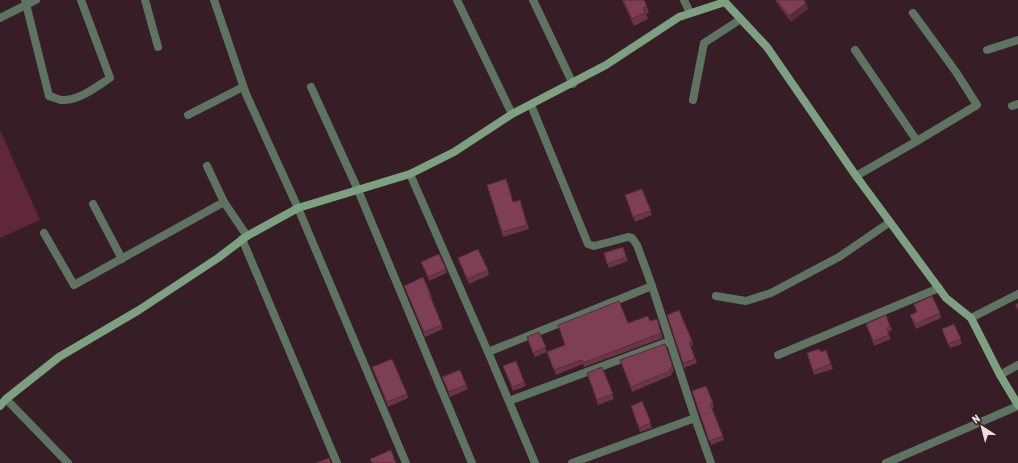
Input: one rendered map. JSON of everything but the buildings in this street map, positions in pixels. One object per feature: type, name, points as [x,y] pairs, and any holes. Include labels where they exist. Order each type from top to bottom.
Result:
[{"type":"street","points":[[0,18],[26,3],[36,0]]},
{"type":"street","points":[[26,3],[49,96],[61,100],[73,98],[89,92],[110,78],[81,0]]},
{"type":"street","points":[[145,0],[158,47]]},
{"type":"street","points":[[214,0],[243,87],[298,208],[406,463]]},
{"type":"street","points":[[457,0],[512,114]]},
{"type":"street","points":[[533,0],[573,84]]},
{"type":"street","points":[[684,0],[690,13]]},
{"type":"street","points":[[0,406],[6,399],[58,357],[139,310],[218,258],[244,238],[298,208],[410,174],[454,152],[512,114],[606,66],[679,16],[726,1],[767,47],[856,176],[946,298],[971,318],[1000,375],[1018,405],[886,463]]},
{"type":"street","points":[[856,176],[977,105],[956,72],[913,13]]},
{"type":"street","points":[[693,100],[704,43],[741,18]]},
{"type":"street","points":[[987,50],[1018,40]]},
{"type":"street","points":[[855,50],[917,141]]},
{"type":"street","points":[[188,115],[243,87]]},
{"type":"street","points":[[311,87],[358,190],[472,463]]},
{"type":"street","points":[[531,105],[587,242],[594,246],[624,237],[632,238],[637,245],[711,463]]},
{"type":"street","points":[[206,166],[244,238],[337,463]]},
{"type":"street","points":[[410,174],[535,463]]},
{"type":"street","points":[[44,233],[74,285],[224,202]]},
{"type":"street","points":[[93,204],[122,259]]},
{"type":"street","points":[[716,296],[746,301],[771,293],[839,257],[890,222]]},
{"type":"street","points":[[488,352],[652,286]]},
{"type":"street","points":[[778,355],[939,288]]},
{"type":"street","points":[[971,318],[1018,294]]},
{"type":"street","points":[[509,401],[670,341]]},
{"type":"street","points":[[1000,375],[1018,365]]},
{"type":"street","points":[[6,399],[68,463]]},
{"type":"street","points":[[572,463],[695,418]]},
{"type":"shaded area","points":[[0,130],[40,220],[0,238]]}]
